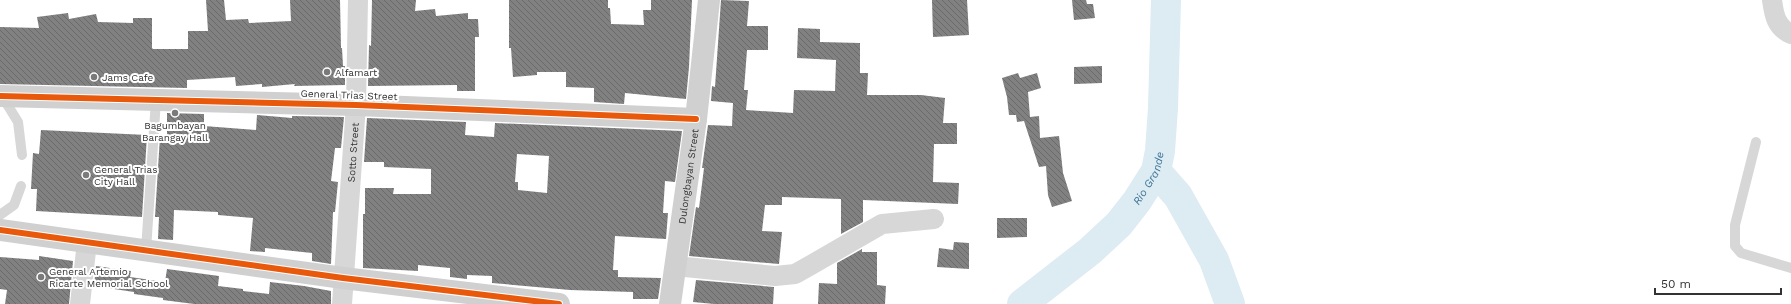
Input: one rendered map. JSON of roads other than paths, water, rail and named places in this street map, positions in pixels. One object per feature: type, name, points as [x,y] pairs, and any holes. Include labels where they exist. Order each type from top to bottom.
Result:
[{"type":"street","name":"Sotto Street","points":[[342,304],[356,105],[358,0]]},
{"type":"street","name":"Dulongbayan Street","points":[[670,304],[696,119],[709,0]]},
{"type":"street","points":[[1772,0],[1774,17],[1781,27],[1791,34]]},
{"type":"street","name":"General Trias Street","points":[[1,101],[156,100],[356,105],[696,119]]},
{"type":"street","points":[[675,266],[784,276],[795,274],[811,266],[882,224],[934,219]]},
{"type":"street","points":[[0,230],[343,278],[559,304]]},
{"type":"street","points":[[80,304],[86,242]]},
{"type":"lane","points":[[146,250],[156,100]]},
{"type":"lane","points":[[1,101],[18,122],[22,155]]},
{"type":"lane","points":[[1756,142],[1735,226],[1736,246],[1741,253],[1791,268]]},
{"type":"lane","points":[[0,215],[14,206],[22,186]]},
{"type":"waterway","name":"Rio Grande","points":[[1022,304],[1090,251],[1119,224],[1137,201],[1156,171],[1160,151],[1163,108],[1166,0]]},
{"type":"waterway","points":[[1156,171],[1178,196],[1214,260],[1230,304]]},
{"type":"place","name":"Alfamart","points":[[327,72]]},
{"type":"place","name":"Jams Cafe","points":[[94,77]]},
{"type":"place","name":"Bagumbayan Barangay Hall","points":[[175,113]]},
{"type":"place","name":"General Trias City Hall","points":[[86,175]]},
{"type":"place","name":"General Artemio Ricarte Memorial School","points":[[41,277]]}]
